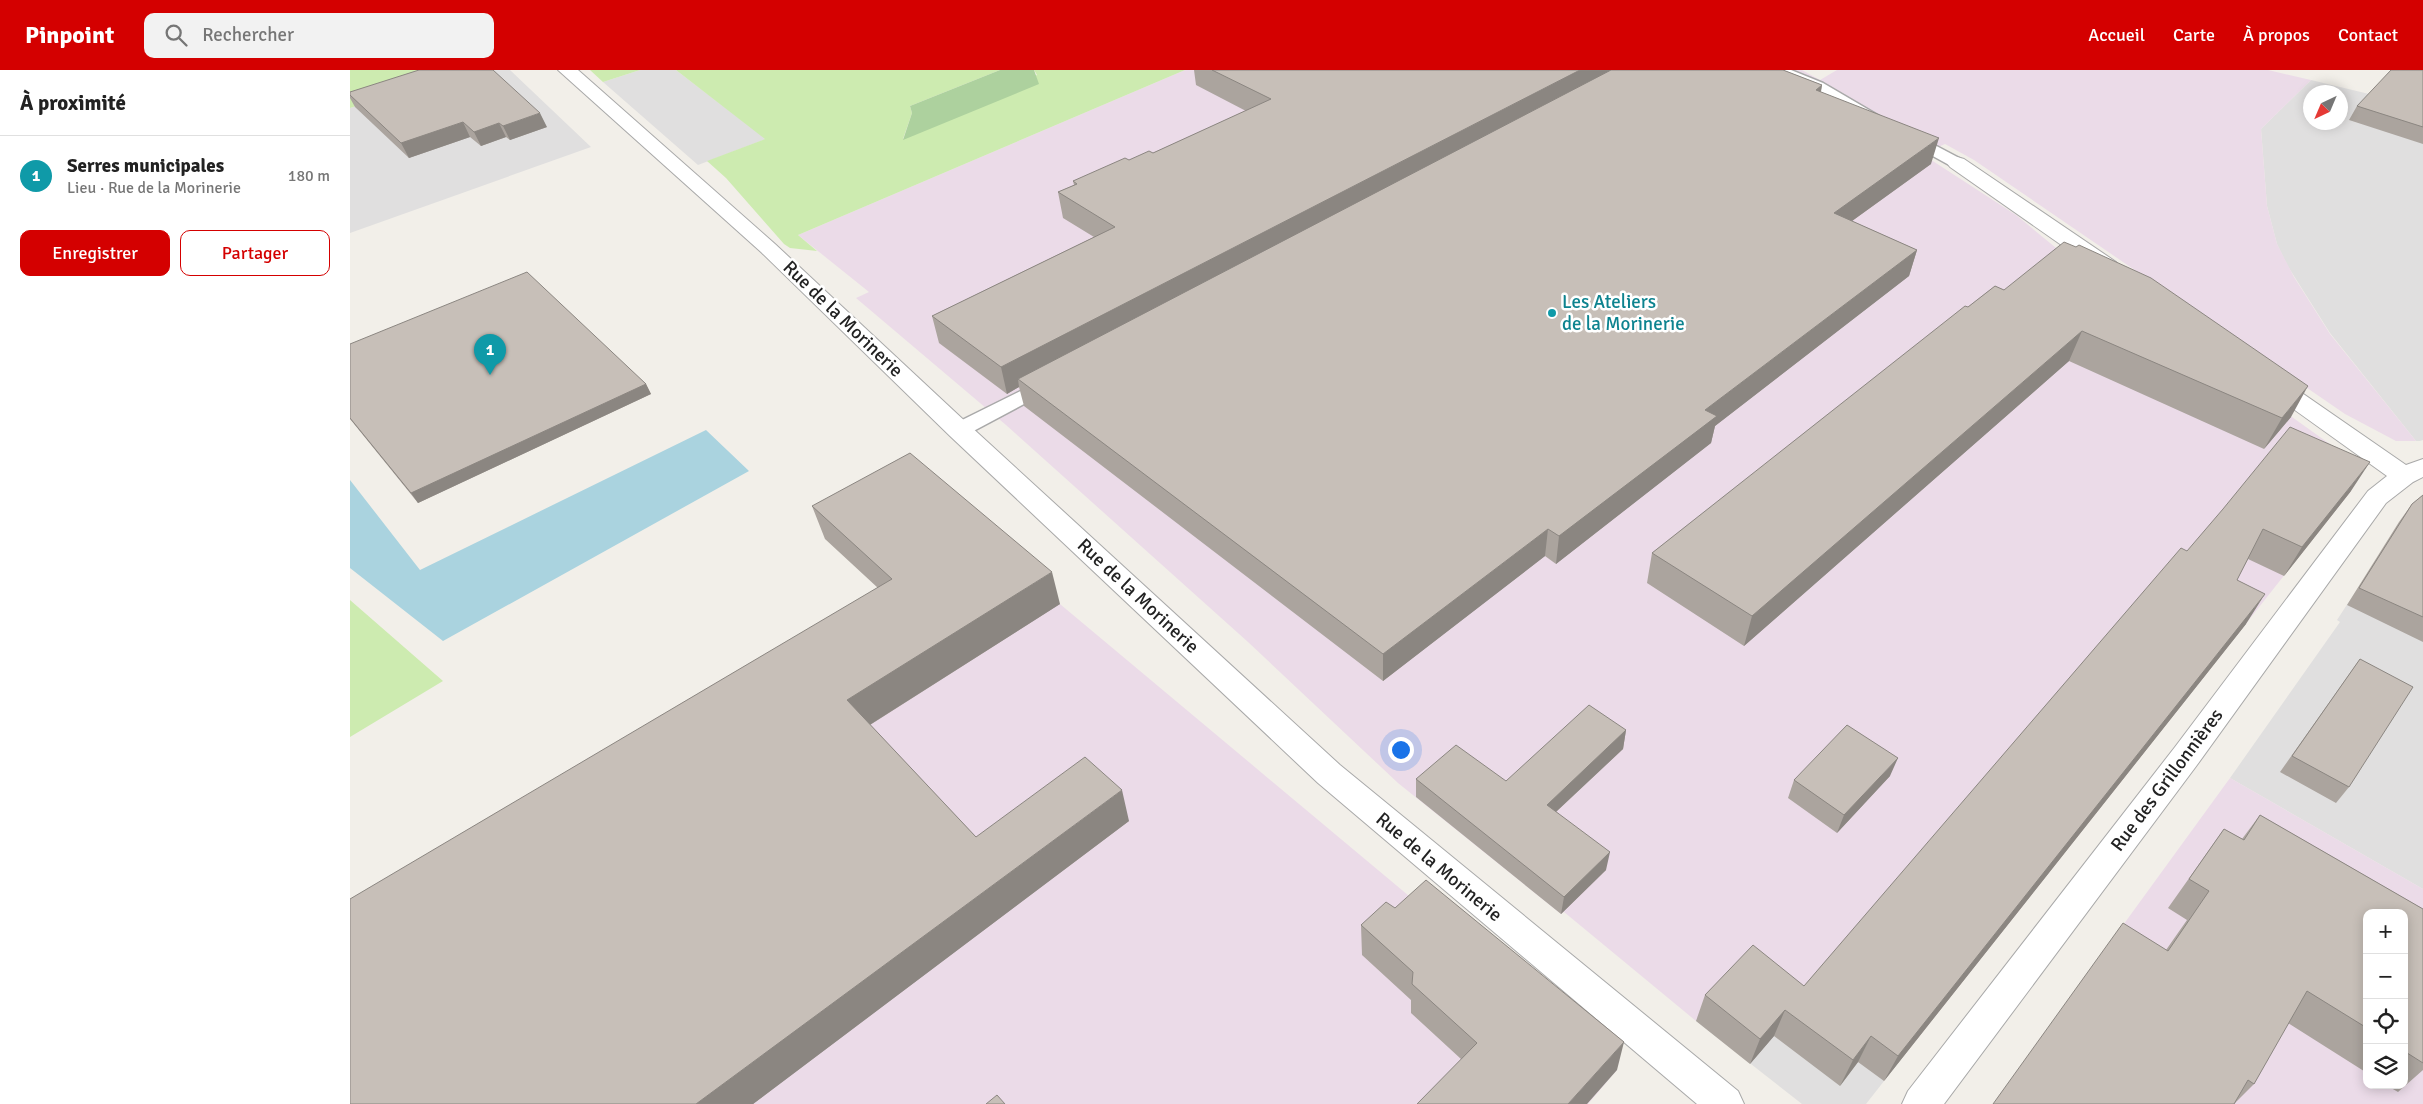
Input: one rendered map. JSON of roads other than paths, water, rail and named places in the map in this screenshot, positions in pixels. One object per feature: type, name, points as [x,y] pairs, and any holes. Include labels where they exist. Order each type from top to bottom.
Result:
[{"type":"street","name":"Rue de la Morinerie","points":[[567,70],[768,248],[959,430],[1328,774],[1725,1104]]},
{"type":"street","points":[[1957,163],[2126,280]]},
{"type":"street","points":[[2249,367],[2413,472]]},
{"type":"street","name":"Rue des Grillonnières","points":[[1921,1104],[2186,756],[2377,497],[2413,472]]},
{"type":"lane","points":[[1778,70],[1818,86],[1957,163]]},
{"type":"lane","points":[[959,430],[1066,373]]},
{"type":"water","points":[[706,430],[749,471],[443,641],[350,568],[350,480],[420,570]]},
{"type":"place","name":"Les Ateliers de la Morinerie","points":[[1552,313]]},
{"type":"place","name":"Serres municipales","points":[[490,375]]}]
